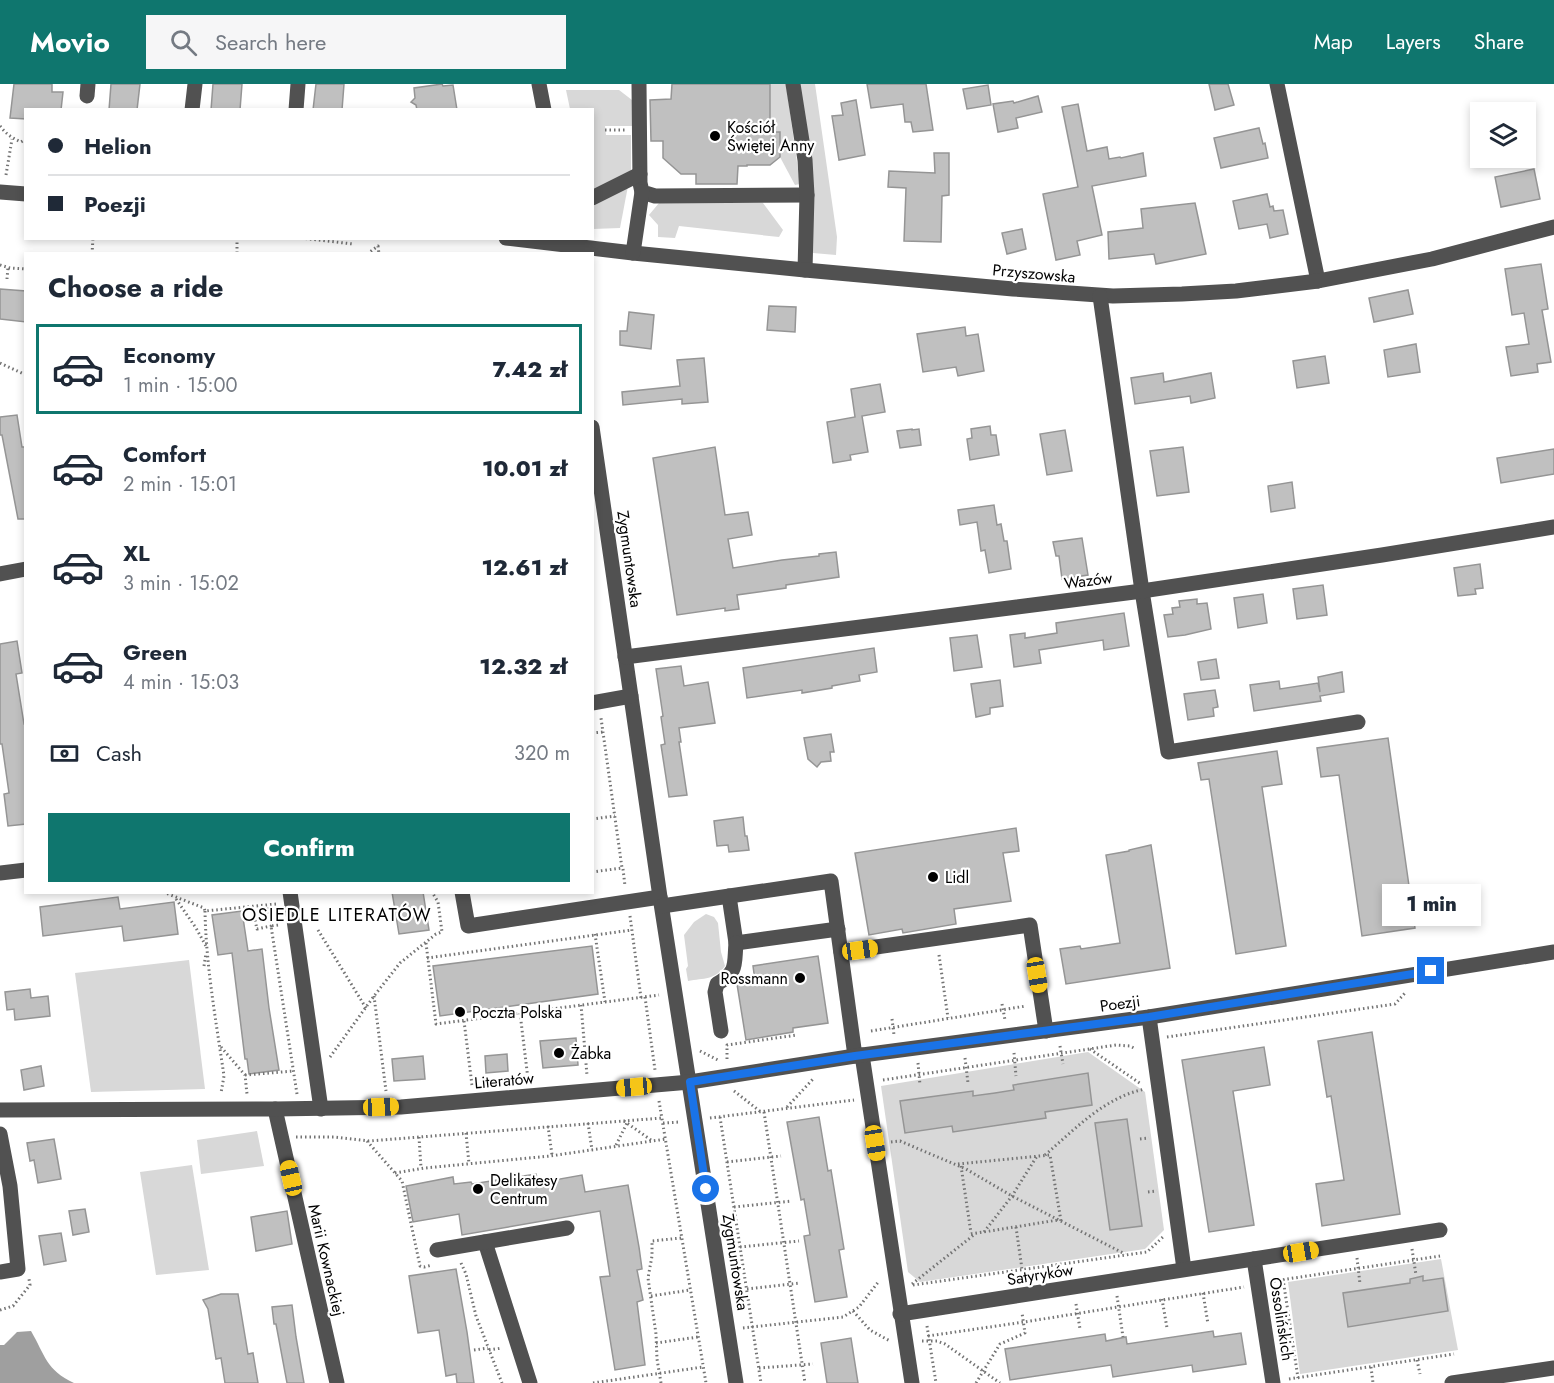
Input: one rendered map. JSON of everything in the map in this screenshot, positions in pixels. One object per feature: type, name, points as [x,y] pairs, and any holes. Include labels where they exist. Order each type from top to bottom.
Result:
[{"type":"street","points":[[192,108],[195,84]]},
{"type":"street","points":[[296,108],[298,84]]},
{"type":"street","points":[[539,84],[544,108]]},
{"type":"street","points":[[633,253],[642,192],[639,84]]},
{"type":"street","points":[[793,84],[805,160],[806,270]]},
{"type":"street","points":[[1277,84],[1318,282]]},
{"type":"street","points":[[594,197],[640,174]]},
{"type":"street","points":[[3,185],[24,193]]},
{"type":"street","points":[[642,192],[655,196],[807,195]]},
{"type":"street","name":"Przyszowska","points":[[521,240],[806,270],[1100,296],[1236,291],[1318,282],[1432,259],[1554,227]]},
{"type":"street","points":[[1100,296],[1142,591],[1168,752],[1358,722]]},
{"type":"street","name":"Zygmuntowska","points":[[594,441],[661,902],[736,1383]]},
{"type":"street","name":"Wazów","points":[[625,657],[1142,591],[1554,527]]},
{"type":"street","points":[[0,574],[24,569]]},
{"type":"street","points":[[594,703],[631,696]]},
{"type":"street","points":[[0,873],[24,870]]},
{"type":"street","points":[[462,894],[468,926],[627,898],[661,902],[729,896],[831,881],[912,1383]]},
{"type":"street","points":[[290,894],[321,1109]]},
{"type":"street","points":[[721,1030],[715,992],[717,984],[728,978],[734,970],[736,944],[729,896]]},
{"type":"street","points":[[841,952],[1030,925],[1046,1030]]},
{"type":"street","points":[[736,944],[838,929]]},
{"type":"street","name":"Poezji","points":[[690,1082],[858,1056],[1149,1017],[1554,952]]},
{"type":"street","points":[[1149,1017],[1184,1269]]},
{"type":"street","name":"Literatów","points":[[0,1110],[275,1110],[401,1107],[690,1082]]},
{"type":"street","name":"Marii Kownackiej","points":[[275,1110],[337,1383]]},
{"type":"street","points":[[0,1134],[10,1186],[18,1269],[0,1272]]},
{"type":"street","points":[[437,1250],[567,1228]]},
{"type":"street","name":"Satyryków","points":[[900,1314],[1440,1230]]},
{"type":"street","points":[[485,1242],[530,1383]]},
{"type":"street","name":"Ossolińskich","points":[[1254,1259],[1277,1382]]},
{"type":"street","points":[[1452,1383],[1554,1368]]},
{"type":"path","points":[[0,126],[12,139],[24,144]]},
{"type":"path","points":[[3,185],[12,139]]},
{"type":"path","points":[[318,240],[353,244]]},
{"type":"path","points":[[370,252],[378,246],[379,252]]},
{"type":"path","points":[[0,265],[24,269]]},
{"type":"path","points":[[7,279],[8,267]]},
{"type":"path","points":[[0,363],[24,374]]},
{"type":"path","points":[[601,716],[627,898]]},
{"type":"path","points":[[594,733],[603,732]]},
{"type":"path","points":[[594,819],[615,816]]},
{"type":"path","points":[[594,872],[622,867],[655,1071]]},
{"type":"path","points":[[594,872],[622,868]]},
{"type":"path","points":[[168,894],[204,908],[205,911],[207,947],[224,1076],[221,1096]]},
{"type":"path","points":[[328,1060],[400,963],[436,934],[442,932],[438,902],[433,894]]},
{"type":"path","points":[[175,897],[207,947],[204,966]]},
{"type":"path","points":[[205,911],[268,906],[298,1096]]},
{"type":"path","points":[[252,907],[256,929],[279,925]]},
{"type":"path","points":[[596,926],[605,1002]]},
{"type":"path","points":[[318,930],[366,1008]]},
{"type":"path","points":[[427,958],[632,930]]},
{"type":"path","points":[[936,938],[948,1018]]},
{"type":"path","points":[[426,943],[436,1024],[658,995]]},
{"type":"path","points":[[374,996],[387,1093]]},
{"type":"path","points":[[1002,1004],[1006,1025]]},
{"type":"path","points":[[1159,1038],[1395,1004]]},
{"type":"path","points":[[581,1005],[588,1077]]},
{"type":"path","points":[[871,1030],[1028,1006]]},
{"type":"path","points":[[520,1013],[528,1082]]},
{"type":"path","points":[[892,1019],[895,1041]]},
{"type":"path","points":[[464,1021],[473,1086]]},
{"type":"path","points":[[727,1065],[727,1045],[797,1035]]},
{"type":"path","points":[[875,1082],[1116,1045],[1130,1046],[1141,1051]]},
{"type":"path","points":[[220,1046],[245,1075],[248,1096]]},
{"type":"path","points":[[1060,1046],[1063,1064]]},
{"type":"path","points":[[1090,1049],[1147,1089],[1148,1095]]},
{"type":"path","points":[[700,1052],[718,1061]]},
{"type":"path","points":[[1014,1053],[1016,1076]]},
{"type":"path","points":[[965,1060],[968,1083]]},
{"type":"path","points":[[918,1068],[920,1085]]},
{"type":"path","points":[[245,1075],[294,1071]]},
{"type":"path","points":[[786,1108],[819,1073]]},
{"type":"path","points":[[730,1087],[763,1112],[805,1383]]},
{"type":"path","points":[[1046,1155],[1094,1113],[1119,1097],[1147,1089]]},
{"type":"path","points":[[659,1100],[706,1383]]},
{"type":"path","points":[[710,1118],[854,1100]]},
{"type":"path","points":[[720,1117],[761,1383]]},
{"type":"path","points":[[291,1137],[334,1137],[367,1141],[662,1118]]},
{"type":"path","points":[[663,1123],[684,1121]]},
{"type":"path","points":[[625,1122],[652,1141]]},
{"type":"path","points":[[615,1146],[625,1122]]},
{"type":"path","points":[[588,1123],[592,1150]]},
{"type":"path","points":[[548,1126],[552,1155]]},
{"type":"path","points":[[466,1133],[469,1165]]},
{"type":"path","points":[[418,1137],[422,1169]]},
{"type":"path","points":[[395,1173],[666,1139]]},
{"type":"path","points":[[367,1141],[372,1145]]},
{"type":"path","points":[[884,1142],[900,1141],[961,1165],[1012,1196],[1126,1255]]},
{"type":"path","points":[[961,1165],[1050,1155],[1060,1221]]},
{"type":"path","points":[[727,1162],[781,1156]]},
{"type":"path","points":[[984,1232],[1012,1196],[1037,1156]]},
{"type":"path","points":[[961,1165],[972,1235]]},
{"type":"path","points":[[734,1208],[792,1201]]},
{"type":"path","points":[[1060,1221],[972,1235],[911,1286],[1148,1252],[1166,1234]]},
{"type":"path","points":[[1016,1227],[1022,1269]]},
{"type":"path","points":[[661,1383],[648,1278],[652,1241],[682,1238]]},
{"type":"path","points":[[740,1247],[799,1241]]},
{"type":"path","points":[[1411,1241],[1416,1275]]},
{"type":"path","points":[[1356,1250],[1360,1284]]},
{"type":"path","points":[[1266,1282],[1440,1256]]},
{"type":"path","points":[[738,1328],[843,1317],[859,1307],[880,1280]]},
{"type":"path","points":[[1283,1280],[1298,1378]]},
{"type":"path","points":[[747,1289],[800,1283]]},
{"type":"path","points":[[1210,1283],[1212,1292]]},
{"type":"path","points":[[0,1310],[13,1306],[30,1285]]},
{"type":"path","points":[[928,1336],[1241,1287],[1248,1290]]},
{"type":"path","points":[[651,1296],[690,1290]]},
{"type":"path","points":[[1203,1293],[1208,1324]]},
{"type":"path","points":[[1117,1296],[1123,1337]]},
{"type":"path","points":[[1162,1299],[1167,1328]]},
{"type":"path","points":[[1076,1304],[1080,1329]]},
{"type":"path","points":[[853,1311],[870,1330],[893,1343]]},
{"type":"path","points":[[976,1383],[1000,1344],[1025,1333],[1022,1313]]},
{"type":"path","points":[[926,1320],[936,1383]]},
{"type":"path","points":[[656,1343],[698,1337]]},
{"type":"path","points":[[915,1341],[945,1344],[1000,1383]]},
{"type":"path","points":[[474,1350],[488,1348]]},
{"type":"path","points":[[1277,1382],[1454,1354]]},
{"type":"path","points":[[1418,1360],[1420,1374]]},
{"type":"path","points":[[759,1368],[813,1364]]},
{"type":"path","points":[[593,1383],[703,1367]]},
{"type":"path","points":[[1371,1367],[1373,1383]]},
{"type":"shaded area","points":[[770,84],[786,84],[800,184],[795,185],[780,157],[780,132],[770,131]]},
{"type":"shaded area","points":[[799,84],[815,84],[837,237],[836,255],[813,253],[813,183]]},
{"type":"shaded area","points":[[566,90],[619,90],[632,100],[632,126],[605,126],[606,135],[631,135],[631,174],[594,192],[594,108],[570,108]]},
{"type":"shaded area","points":[[628,186],[620,228],[594,229],[594,203]]},
{"type":"shaded area","points":[[659,203],[763,203],[783,230],[779,237],[679,226],[675,238],[658,237],[658,225],[649,215]]},
{"type":"shaded area","points":[[706,914],[714,917],[718,923],[725,966],[713,976],[688,981],[684,935],[694,922]]},
{"type":"shaded area","points":[[189,960],[205,1089],[91,1092],[75,973]]},
{"type":"shaded area","points":[[1088,1052],[1145,1092],[1164,1230],[1145,1249],[920,1282],[908,1272],[881,1086]]},
{"type":"shaded area","points":[[257,1131],[264,1166],[201,1174],[197,1140]]},
{"type":"shaded area","points":[[192,1165],[209,1270],[156,1275],[140,1172]]},
{"type":"shaded area","points":[[1441,1259],[1458,1350],[1300,1374],[1288,1282]]},
{"type":"shaded area","points":[[31,1331],[52,1367],[57,1373],[74,1383],[0,1383],[0,1345],[4,1345],[17,1332]]},
{"type":"building","points":[[14,84],[52,84],[52,92],[63,92],[61,108],[24,108],[24,119],[10,118]]},
{"type":"building","points":[[111,84],[140,84],[137,108],[109,108]]},
{"type":"building","points":[[213,84],[242,84],[240,108],[211,108]]},
{"type":"building","points":[[316,84],[344,84],[342,108],[313,108]]},
{"type":"building","points":[[442,84],[443,86],[453,85],[457,108],[417,108],[411,102],[415,98],[414,88]]},
{"type":"building","name":"Kościół Świętej Anny","points":[[672,84],[770,84],[770,132],[780,132],[780,157],[770,165],[738,166],[737,184],[696,184],[696,174],[681,174],[663,158],[663,141],[651,141],[650,100],[671,99]]},
{"type":"building","points":[[867,84],[926,84],[933,130],[913,132],[911,122],[905,122],[903,104],[871,108]]},
{"type":"building","points":[[1209,84],[1228,84],[1234,105],[1215,110]]},
{"type":"building","points":[[988,85],[991,105],[967,109],[963,89]]},
{"type":"building","points":[[1038,96],[1042,112],[1016,118],[1018,128],[998,132],[993,104],[1013,101],[1014,103]]},
{"type":"building","points":[[856,100],[865,155],[839,160],[832,116],[843,115],[841,103]]},
{"type":"building","points":[[1078,104],[1087,151],[1107,147],[1109,159],[1143,153],[1146,176],[1092,186],[1102,235],[1077,241],[1080,255],[1056,260],[1043,194],[1078,187],[1062,107]]},
{"type":"building","points":[[1259,128],[1268,158],[1221,168],[1214,138]]},
{"type":"building","points":[[934,153],[949,153],[949,195],[942,196],[941,242],[904,241],[906,188],[888,187],[889,171],[935,173]]},
{"type":"building","points":[[1534,169],[1540,199],[1501,207],[1495,177]]},
{"type":"building","points":[[1267,194],[1270,207],[1273,206],[1274,211],[1283,210],[1288,234],[1270,238],[1267,224],[1239,229],[1233,201]]},
{"type":"building","points":[[1195,203],[1206,254],[1156,264],[1154,254],[1109,259],[1108,232],[1143,228],[1141,209]]},
{"type":"building","points":[[1022,229],[1026,249],[1007,254],[1002,233]]},
{"type":"building","points":[[1541,264],[1548,309],[1542,310],[1551,362],[1537,364],[1538,372],[1511,376],[1506,347],[1529,344],[1524,313],[1512,315],[1505,269]]},
{"type":"building","points":[[0,289],[24,291],[24,322],[0,319]]},
{"type":"building","points":[[1408,290],[1413,314],[1374,322],[1369,298]]},
{"type":"building","points":[[769,306],[796,307],[795,332],[767,330]]},
{"type":"building","points":[[629,312],[654,315],[651,349],[620,345],[620,331],[627,331]]},
{"type":"building","points":[[965,327],[966,336],[978,334],[984,371],[958,376],[956,367],[923,372],[917,334]]},
{"type":"building","points":[[1416,344],[1420,372],[1388,377],[1384,350]]},
{"type":"building","points":[[1325,356],[1329,383],[1297,388],[1293,361]]},
{"type":"building","points":[[704,358],[708,402],[682,404],[682,399],[623,405],[622,392],[680,386],[677,360]]},
{"type":"building","points":[[1163,373],[1164,382],[1211,373],[1215,398],[1191,403],[1190,396],[1135,404],[1131,378]]},
{"type":"building","points":[[880,384],[885,412],[862,416],[868,452],[850,455],[851,460],[833,463],[827,422],[855,417],[851,389]]},
{"type":"building","points":[[17,415],[22,447],[24,447],[24,519],[18,519],[2,435],[0,435],[0,417]]},
{"type":"building","points":[[990,426],[991,435],[996,435],[999,455],[970,460],[967,439],[972,438],[971,429]]},
{"type":"building","points":[[919,429],[921,445],[900,448],[897,431]]},
{"type":"building","points":[[1065,430],[1072,471],[1047,475],[1040,434]]},
{"type":"building","points":[[715,447],[725,515],[748,512],[752,535],[728,539],[733,568],[836,552],[839,577],[737,595],[739,609],[725,611],[725,608],[677,615],[653,458]]},
{"type":"building","points":[[1183,447],[1189,492],[1157,496],[1150,451]]},
{"type":"building","points":[[1554,449],[1554,474],[1501,483],[1497,458]]},
{"type":"building","points":[[1292,482],[1295,508],[1271,512],[1268,486]]},
{"type":"building","points":[[994,505],[997,525],[1001,524],[1004,541],[1007,541],[1011,569],[989,573],[985,550],[981,551],[977,522],[960,525],[958,510]]},
{"type":"building","points":[[1082,538],[1088,575],[1062,579],[1059,556],[1056,556],[1053,542]]},
{"type":"building","points":[[1480,564],[1483,588],[1475,589],[1476,594],[1458,596],[1454,568]]},
{"type":"building","points":[[1323,585],[1327,615],[1297,619],[1293,589]]},
{"type":"building","points":[[1263,594],[1267,623],[1238,628],[1234,598]]},
{"type":"building","points":[[1197,599],[1197,604],[1207,603],[1211,629],[1168,637],[1164,615],[1173,614],[1172,608],[1180,607],[1179,601]]},
{"type":"building","points":[[1124,613],[1129,646],[1104,650],[1103,640],[1039,650],[1041,663],[1014,667],[1010,635],[1025,633],[1025,638],[1057,633],[1056,623]]},
{"type":"building","points":[[977,635],[982,667],[954,671],[950,638]]},
{"type":"building","points":[[17,641],[22,673],[16,674],[24,724],[24,824],[8,826],[4,794],[9,793],[2,744],[0,744],[0,644]]},
{"type":"building","points":[[874,648],[877,672],[859,675],[860,681],[802,693],[802,690],[747,698],[743,668]]},
{"type":"building","points":[[1216,659],[1219,678],[1201,680],[1198,662]]},
{"type":"building","points":[[681,666],[684,686],[708,682],[715,723],[679,728],[687,795],[669,797],[661,745],[665,744],[656,669]]},
{"type":"building","points":[[1342,672],[1344,692],[1320,696],[1321,701],[1254,711],[1250,685],[1279,681],[1280,689],[1318,683],[1320,692],[1318,677]]},
{"type":"building","points":[[1000,680],[1003,706],[990,708],[990,714],[976,717],[971,684]]},
{"type":"building","points":[[1215,690],[1218,707],[1213,708],[1214,716],[1188,720],[1184,694]]},
{"type":"building","points":[[831,734],[834,752],[830,752],[831,761],[821,762],[817,767],[808,759],[804,738]]},
{"type":"building","points":[[1388,738],[1415,928],[1362,936],[1339,775],[1321,777],[1317,748]]},
{"type":"building","points":[[1277,751],[1282,784],[1262,787],[1286,946],[1236,954],[1209,779],[1201,780],[1198,763]]},
{"type":"building","points":[[743,817],[749,850],[729,852],[728,845],[717,846],[714,821]]},
{"type":"building","name":"Lidl","points":[[1016,828],[1019,851],[1003,853],[1011,901],[954,909],[956,924],[903,933],[902,929],[869,935],[855,853]]},
{"type":"building","points":[[1151,845],[1170,968],[1066,984],[1060,949],[1080,946],[1081,949],[1120,943],[1106,855]]},
{"type":"building","points":[[392,894],[423,894],[429,930],[399,934]]},
{"type":"building","points":[[118,897],[120,909],[174,902],[178,934],[124,941],[122,926],[43,936],[40,907]]},
{"type":"building","points":[[242,911],[248,951],[262,949],[279,1070],[249,1074],[247,1059],[245,1059],[232,953],[218,955],[212,915]]},
{"type":"building","points":[[592,946],[598,994],[440,1016],[433,966]]},
{"type":"building","points":[[818,956],[828,1023],[793,1028],[793,1032],[746,1040],[737,984],[755,981],[753,966]]},
{"type":"building","points":[[30,989],[31,998],[48,996],[50,1016],[15,1020],[14,1009],[7,1010],[5,992]]},
{"type":"building","points":[[1372,1032],[1400,1214],[1322,1226],[1316,1184],[1344,1180],[1331,1096],[1327,1097],[1318,1041]]},
{"type":"building","name":"Żabka","points":[[576,1038],[578,1065],[543,1068],[540,1041]]},
{"type":"building","points":[[1264,1047],[1270,1085],[1233,1091],[1254,1225],[1209,1232],[1182,1060]]},
{"type":"building","points":[[507,1054],[508,1071],[486,1073],[485,1056]]},
{"type":"building","points":[[423,1056],[425,1079],[394,1081],[392,1059]]},
{"type":"building","points":[[41,1066],[44,1086],[24,1090],[21,1070]]},
{"type":"building","points":[[1088,1073],[1092,1105],[1045,1112],[1046,1118],[953,1132],[952,1126],[905,1133],[900,1101],[973,1091],[973,1096],[995,1093],[1014,1090],[1013,1085]]},
{"type":"building","points":[[819,1117],[828,1171],[831,1170],[844,1249],[839,1250],[847,1297],[815,1302],[804,1236],[810,1235],[804,1199],[801,1200],[787,1122]]},
{"type":"building","points":[[1127,1119],[1142,1226],[1110,1230],[1095,1123]]},
{"type":"building","points":[[54,1139],[61,1179],[38,1183],[34,1160],[30,1161],[27,1143]]},
{"type":"building","points":[[536,1174],[538,1183],[582,1175],[585,1192],[628,1185],[642,1269],[637,1270],[643,1300],[637,1302],[645,1365],[615,1370],[600,1277],[610,1276],[600,1211],[462,1235],[459,1214],[413,1222],[406,1186],[453,1177],[454,1184],[471,1182],[472,1184]]},
{"type":"building","points":[[85,1209],[89,1232],[73,1235],[69,1211]]},
{"type":"building","points":[[287,1211],[292,1244],[256,1251],[251,1217]]},
{"type":"building","points":[[61,1233],[66,1261],[44,1265],[39,1236]]},
{"type":"building","points":[[456,1269],[474,1383],[457,1383],[456,1374],[446,1376],[439,1330],[418,1333],[409,1276]]},
{"type":"building","points":[[1423,1276],[1423,1281],[1443,1278],[1448,1311],[1348,1327],[1343,1293],[1410,1283],[1410,1279]]},
{"type":"building","points":[[221,1294],[238,1294],[248,1354],[253,1353],[258,1383],[225,1383],[221,1358],[216,1359],[208,1309],[203,1300]]},
{"type":"building","points":[[292,1305],[304,1383],[287,1383],[276,1324],[274,1324],[272,1307]]},
{"type":"building","points":[[1213,1331],[1214,1337],[1241,1333],[1246,1364],[1193,1372],[1192,1365],[1113,1377],[1111,1365],[1010,1380],[1005,1349],[1105,1334],[1106,1341],[1126,1337],[1127,1344]]},
{"type":"building","points":[[851,1338],[858,1383],[827,1383],[821,1343]]},
{"type":"place","name":"Kościół Świętej Anny","points":[[715,136]]},
{"type":"place","name":"Lidl","points":[[933,877]]},
{"type":"place","name":"Rossmann","points":[[800,978]]},
{"type":"place","name":"Poczta Polska","points":[[460,1012]]},
{"type":"place","name":"Żabka","points":[[559,1053]]},
{"type":"place","name":"Delikatesy Centrum","points":[[478,1189]]},
{"type":"district","name":"OSIEDLE LITERATÓW","points":[[337,915]]},
{"type":"route","points":[[706,1189],[690,1082],[855,1056],[1149,1017],[1431,971]]}]
